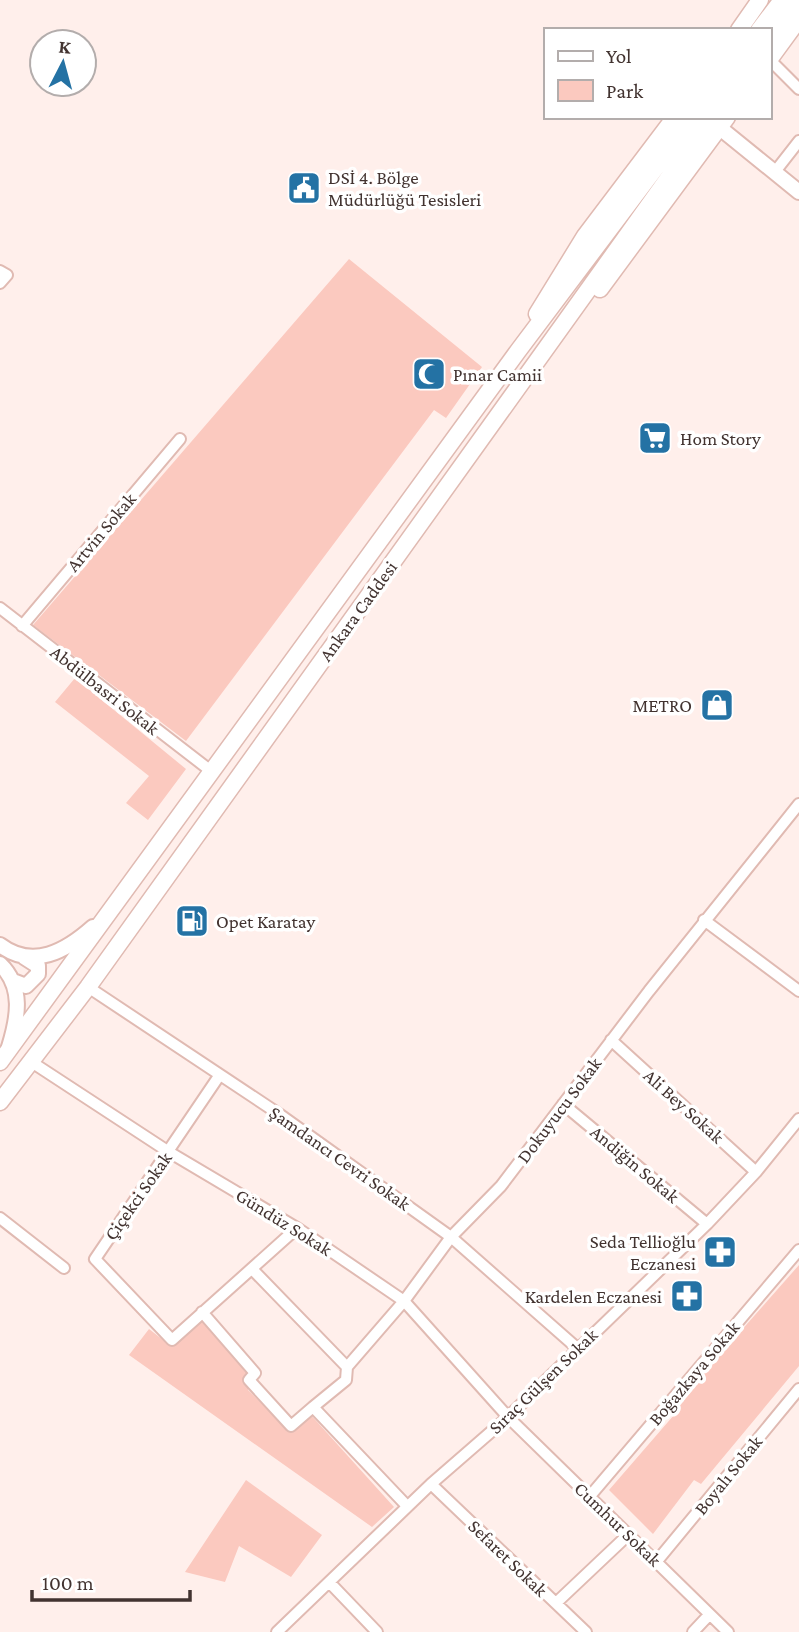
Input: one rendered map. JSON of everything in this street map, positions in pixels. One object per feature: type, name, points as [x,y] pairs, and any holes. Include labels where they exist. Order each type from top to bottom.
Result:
[{"type":"main road","points":[[739,28],[760,0]]},
{"type":"main road","points":[[761,28],[782,0]]},
{"type":"main road","points":[[771,35],[798,0]]},
{"type":"main road","points":[[771,57],[799,19]]},
{"type":"main road","points":[[518,351],[556,279],[674,119]]},
{"type":"main road","name":"Ankara Caddesi","points":[[4,1056],[518,351],[692,119]]},
{"type":"main road","name":"Ankara Caddesi","points":[[0,1102],[88,987],[550,347],[627,257],[720,121]]},
{"type":"street","points":[[771,62],[799,89]]},
{"type":"street","points":[[720,121],[774,173],[799,192]]},
{"type":"street","points":[[774,173],[799,141]]},
{"type":"street","points":[[0,271],[7,275],[0,283]]},
{"type":"street","name":"Artvin Sokak","points":[[22,626],[180,439]]},
{"type":"street","name":"Abdülbasri Sokak","points":[[0,608],[211,771]]},
{"type":"street","name":"Dokuyucu Sokak","points":[[202,1312],[255,1373],[249,1380],[291,1426],[345,1380],[347,1367],[404,1301],[451,1237],[501,1186],[704,920],[799,804]]},
{"type":"street","points":[[24,957],[60,952],[102,920]]},
{"type":"street","points":[[704,920],[799,992]]},
{"type":"street","points":[[0,944],[38,966],[38,974],[26,986],[13,981]]},
{"type":"street","points":[[0,964],[13,981],[17,1013],[4,1056]]},
{"type":"street","name":"Şamdancı Cevri Sokak","points":[[88,987],[279,1114],[451,1237],[577,1348]]},
{"type":"street","name":"Ali Bey Sokak","points":[[611,1040],[756,1172]]},
{"type":"street","name":"Gündüz Sokak","points":[[30,1061],[169,1152],[297,1227],[404,1301],[508,1417]]},
{"type":"street","name":"Çiçekci Sokak","points":[[219,1076],[95,1259],[172,1340],[297,1227]]},
{"type":"street","name":"Andiğin Sokak","points":[[563,1104],[707,1224]]},
{"type":"street","name":"Sıraç Gülşen Sokak","points":[[277,1632],[431,1483],[508,1417],[707,1224],[756,1172],[799,1119]]},
{"type":"street","points":[[0,1218],[64,1268]]},
{"type":"street","name":"Boğazkaya Sokak","points":[[590,1496],[799,1250]]},
{"type":"street","points":[[252,1269],[347,1367]]},
{"type":"street","name":"Boyalı Sokak","points":[[657,1561],[799,1389]]},
{"type":"street","points":[[313,1407],[407,1506]]},
{"type":"street","name":"Cumhur Sokak","points":[[508,1417],[728,1632]]},
{"type":"street","name":"Sefaret Sokak","points":[[431,1483],[586,1632]]},
{"type":"street","points":[[556,1603],[629,1534]]},
{"type":"street","points":[[330,1583],[377,1632]]},
{"type":"street","points":[[693,1632],[709,1615]]},
{"type":"green space","points":[[349,259],[482,367],[446,418],[434,410],[186,741],[33,625]]},
{"type":"green space","points":[[75,678],[186,769],[148,820],[126,803],[149,776],[55,702]]},
{"type":"green space","points":[[799,1265],[799,1366],[701,1484],[694,1480],[653,1534],[609,1490],[674,1415],[671,1410]]},
{"type":"green space","points":[[199,1317],[249,1370],[248,1390],[291,1432],[310,1414],[394,1507],[372,1527],[129,1355],[149,1329],[167,1343]]},
{"type":"green space","points":[[246,1480],[322,1535],[291,1577],[239,1546],[225,1582],[185,1572]]},
{"type":"place","name":"DSİ 4. Bölge Müdürlüğü Tesisleri","points":[[304,188]]},
{"type":"place","name":"Pınar Camii","points":[[429,374]]},
{"type":"place","name":"Hom Story","points":[[655,438]]},
{"type":"place","name":"METRO","points":[[717,705]]},
{"type":"place","name":"Opet Karatay","points":[[192,921]]},
{"type":"place","name":"Seda Tellioğlu Eczanesi","points":[[720,1252]]},
{"type":"place","name":"Kardelen Eczanesi","points":[[687,1296]]}]
